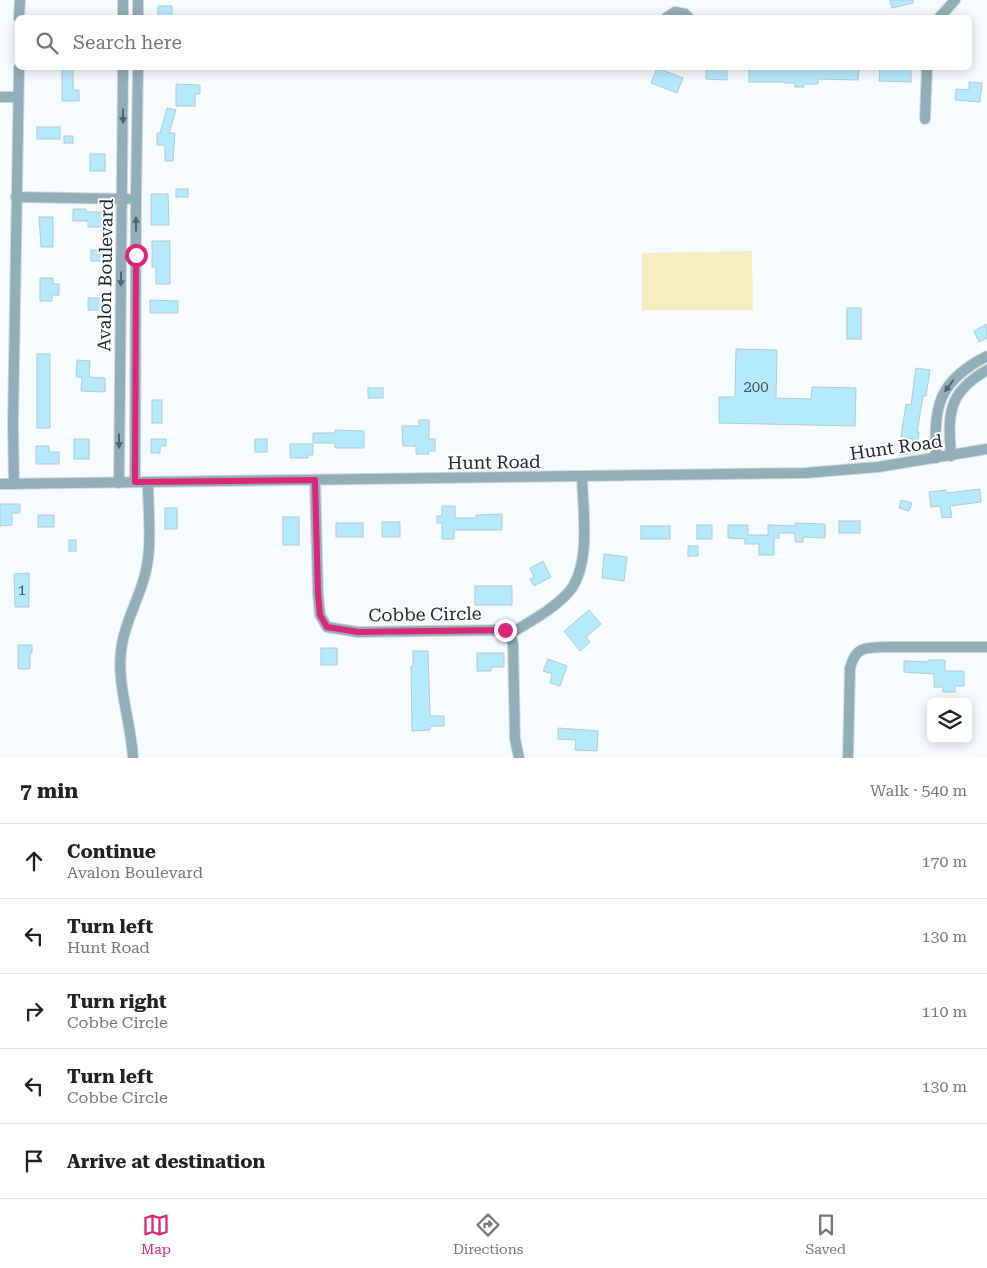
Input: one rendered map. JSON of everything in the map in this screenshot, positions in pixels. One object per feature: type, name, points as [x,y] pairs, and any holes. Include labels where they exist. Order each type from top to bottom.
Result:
[{"type":"street","points":[[19,15],[20,0]]},
{"type":"street","points":[[123,0],[123,15]]},
{"type":"street","points":[[138,0],[138,15]]},
{"type":"street","points":[[942,15],[955,0]]},
{"type":"street","points":[[670,15],[675,12],[686,15]]},
{"type":"street","points":[[14,484],[13,424],[18,70]]},
{"type":"street","name":"Avalon Boulevard","points":[[119,482],[123,70]]},
{"type":"street","name":"Avalon Boulevard","points":[[135,482],[138,70]]},
{"type":"street","points":[[925,119],[927,70]]},
{"type":"street","points":[[0,98],[18,97]]},
{"type":"street","points":[[16,197],[136,198]]},
{"type":"street","points":[[936,458],[936,423],[939,404],[945,390],[962,372],[987,356]]},
{"type":"street","points":[[951,456],[948,426],[953,404],[966,385],[987,370]]},
{"type":"street","name":"Hunt Road","points":[[0,484],[826,472],[878,467],[951,456],[987,448]]},
{"type":"street","points":[[519,758],[514,739],[513,644],[510,634],[568,594],[578,578],[584,548],[582,477]]},
{"type":"street","name":"Cobbe Circle","points":[[315,480],[318,594],[320,615],[327,627],[358,632],[500,630],[510,634]]},
{"type":"street","points":[[133,758],[128,713],[121,678],[122,644],[131,611],[145,577],[148,550],[148,482]]},
{"type":"street","points":[[848,758],[850,668],[853,656],[864,649],[885,647],[987,647]]},
{"type":"shaded area","points":[[752,251],[753,310],[642,310],[642,253]]},
{"type":"building","points":[[890,0],[913,0],[913,3],[892,8]]},
{"type":"building","points":[[158,6],[172,6],[172,15],[158,15]]},
{"type":"building","points":[[62,70],[73,70],[73,90],[79,90],[79,101],[62,101]]},
{"type":"building","points":[[656,70],[662,70],[683,78],[677,93],[651,83]]},
{"type":"building","points":[[706,70],[727,70],[727,80],[706,79]]},
{"type":"building","points":[[749,70],[859,70],[858,80],[818,79],[818,84],[804,84],[804,87],[795,87],[795,83],[785,82],[749,82]]},
{"type":"building","points":[[880,70],[911,70],[911,82],[879,81]]},
{"type":"building","points":[[969,82],[982,83],[980,102],[955,100],[956,89],[969,90]]},
{"type":"building","points":[[176,84],[200,85],[200,94],[195,94],[195,106],[176,106]]},
{"type":"building","points":[[167,108],[176,110],[169,133],[175,133],[173,161],[165,161],[165,145],[157,145],[157,133],[160,133]]},
{"type":"building","points":[[37,127],[60,127],[60,139],[37,139]]},
{"type":"building","points":[[64,136],[73,136],[73,143],[64,143]]},
{"type":"building","points":[[90,154],[105,154],[105,171],[90,171]]},
{"type":"building","points":[[176,189],[188,189],[188,197],[176,197]]},
{"type":"building","points":[[151,194],[168,194],[169,225],[151,225]]},
{"type":"building","points":[[73,209],[86,209],[86,212],[108,212],[108,227],[88,227],[88,221],[73,221]]},
{"type":"building","points":[[39,217],[53,217],[53,247],[41,247]]},
{"type":"building","points":[[152,241],[170,241],[170,284],[156,284],[156,267],[152,267]]},
{"type":"building","points":[[91,250],[107,250],[107,261],[91,261]]},
{"type":"building","points":[[40,278],[53,278],[53,284],[59,284],[59,295],[52,295],[52,301],[40,301]]},
{"type":"building","points":[[88,298],[107,298],[107,310],[88,310]]},
{"type":"building","points":[[150,300],[178,301],[178,313],[150,313]]},
{"type":"building","points":[[847,308],[861,308],[861,339],[847,339]]},
{"type":"building","points":[[987,324],[987,338],[979,342],[974,331]]},
{"type":"building","points":[[736,349],[777,350],[776,398],[811,399],[812,387],[856,388],[855,426],[719,423],[719,397],[735,397]]},
{"type":"building","points":[[37,354],[50,354],[50,428],[37,428]]},
{"type":"building","points":[[77,360],[90,361],[89,377],[105,378],[105,392],[81,391],[82,377],[76,377]]},
{"type":"building","points":[[916,368],[930,370],[926,396],[923,396],[917,432],[919,432],[918,440],[901,437],[906,404],[911,405]]},
{"type":"building","points":[[368,388],[383,388],[383,398],[368,398]]},
{"type":"building","points":[[152,400],[162,400],[162,423],[152,423]]},
{"type":"building","points":[[419,420],[429,420],[429,439],[435,439],[435,451],[428,451],[429,454],[416,454],[416,446],[403,446],[402,426],[419,426]]},
{"type":"building","points":[[335,430],[364,431],[364,448],[335,448],[335,443],[313,443],[313,433],[335,433]]},
{"type":"building","points":[[74,439],[89,439],[89,459],[74,459]]},
{"type":"building","points":[[151,439],[166,439],[166,446],[160,446],[160,453],[151,453]]},
{"type":"building","points":[[255,439],[267,439],[267,452],[255,452]]},
{"type":"building","points":[[290,444],[313,444],[313,455],[308,455],[308,458],[290,458]]},
{"type":"building","points":[[36,446],[49,446],[49,452],[59,452],[59,464],[36,464]]},
{"type":"building","points":[[980,489],[981,502],[950,506],[952,517],[942,518],[940,506],[931,507],[929,492],[946,490],[947,493]]},
{"type":"building","points":[[901,500],[912,503],[909,511],[899,508]]},
{"type":"building","points":[[0,504],[20,504],[20,513],[12,513],[12,525],[0,526]]},
{"type":"building","points":[[442,506],[455,506],[455,518],[476,518],[476,515],[502,514],[502,530],[454,530],[454,539],[442,539],[442,523],[437,523],[437,516],[442,516]]},
{"type":"building","points":[[165,508],[177,508],[177,529],[165,529]]},
{"type":"building","points":[[38,515],[54,515],[54,527],[38,527]]},
{"type":"building","points":[[283,517],[299,517],[299,545],[283,545]]},
{"type":"building","points":[[839,521],[860,521],[860,533],[839,533]]},
{"type":"building","points":[[382,522],[400,522],[400,537],[382,537]]},
{"type":"building","points":[[336,523],[363,523],[363,537],[336,537]]},
{"type":"building","points":[[795,523],[825,524],[825,538],[803,537],[803,542],[795,542],[795,533],[779,533],[779,538],[774,538],[774,555],[759,555],[759,544],[745,544],[745,539],[728,538],[728,525],[748,525],[748,535],[768,535],[768,525],[795,526]]},
{"type":"building","points":[[697,525],[712,525],[712,539],[697,539]]},
{"type":"building","points":[[641,526],[670,526],[670,539],[641,539]]},
{"type":"building","points":[[69,540],[76,540],[76,551],[69,551]]},
{"type":"building","points":[[688,546],[698,546],[698,556],[688,556]]},
{"type":"building","points":[[604,554],[627,557],[624,581],[602,578]]},
{"type":"building","points":[[543,561],[551,577],[534,586],[530,579],[534,577],[530,568]]},
{"type":"building","points":[[29,573],[29,607],[15,607],[14,574]]},
{"type":"building","points":[[475,586],[512,586],[512,605],[475,605]]},
{"type":"building","points":[[589,610],[601,624],[586,637],[590,642],[580,651],[564,631]]},
{"type":"building","points":[[18,645],[32,645],[30,669],[18,669]]},
{"type":"building","points":[[321,648],[337,648],[337,665],[321,665]]},
{"type":"building","points":[[413,651],[428,651],[430,716],[444,716],[444,726],[430,726],[430,730],[412,731],[411,666],[413,666]]},
{"type":"building","points":[[477,653],[504,653],[504,667],[491,667],[491,671],[477,671]]},
{"type":"building","points":[[548,659],[567,666],[560,686],[550,683],[552,674],[543,671]]},
{"type":"building","points":[[928,660],[945,660],[945,671],[964,671],[964,686],[955,686],[955,692],[943,692],[943,687],[934,687],[934,674],[904,672],[904,661],[928,662]]},
{"type":"building","points":[[558,728],[598,731],[597,751],[575,750],[576,740],[558,739]]},
{"type":"route","points":[[136,255],[135,482],[315,480],[318,594],[320,615],[322,622],[327,627],[358,632],[505,630]]}]
